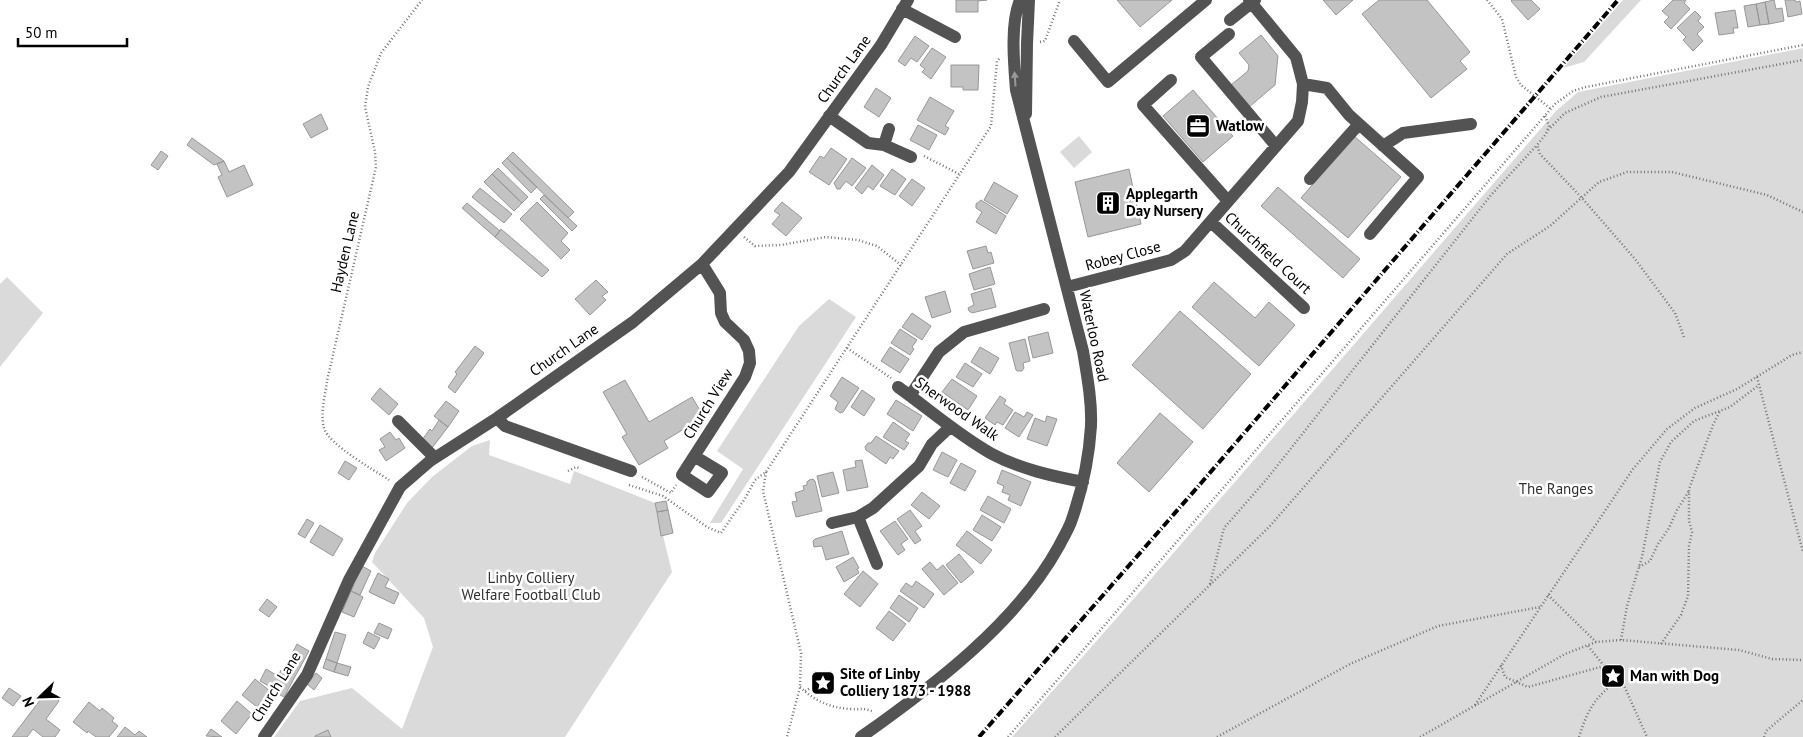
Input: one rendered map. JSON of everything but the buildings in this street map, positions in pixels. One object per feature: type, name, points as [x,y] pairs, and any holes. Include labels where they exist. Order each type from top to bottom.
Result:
[{"type":"street","name":"Waterloo Road","points":[[861,737],[944,674],[1010,614],[1052,559],[1071,524],[1083,482],[1091,424],[1090,388],[1084,350],[1016,90],[1013,54],[1016,17],[1020,0]]},
{"type":"street","name":"Waterloo Road","points":[[1025,126],[1029,0]]},
{"type":"street","points":[[1074,41],[1108,82],[1206,0]]},
{"type":"street","name":"Robey Close","points":[[1067,287],[1171,260],[1185,251],[1298,121],[1303,84],[1296,57],[1252,1],[1230,20]]},
{"type":"street","name":"Church Lane","points":[[264,737],[307,675],[349,580],[400,487],[434,457],[497,418],[634,322],[702,264],[789,172],[881,45],[905,5]]},
{"type":"street","points":[[905,5],[955,37]]},
{"type":"street","points":[[1228,34],[1201,57],[1276,146]]},
{"type":"street","points":[[1171,80],[1143,104],[1228,201]]},
{"type":"street","points":[[1303,84],[1327,88],[1349,115],[1418,177],[1370,234]]},
{"type":"street","points":[[829,116],[868,143],[884,146],[911,157]]},
{"type":"street","points":[[1310,179],[1359,124]]},
{"type":"street","points":[[1384,146],[1403,133],[1471,124]]},
{"type":"street","points":[[884,146],[889,129]]},
{"type":"street","name":"Churchfield Court","points":[[1211,222],[1304,308]]},
{"type":"street","name":"Church View","points":[[694,456],[722,474],[708,492],[682,475],[694,456],[746,377],[750,363],[749,351],[744,340],[725,322],[721,313],[720,293],[702,264]]},
{"type":"street","points":[[910,396],[939,352],[964,332],[1044,309]]},
{"type":"street","name":"Sherwood Walk","points":[[898,388],[950,427],[993,454],[1043,474],[1083,482]]},
{"type":"street","points":[[497,418],[505,426],[631,471]]},
{"type":"street","points":[[398,421],[434,457]]},
{"type":"street","points":[[832,524],[858,517],[873,508],[919,466],[932,444],[950,427]]},
{"type":"street","points":[[858,517],[878,564]]},
{"type":"path","name":"Hayden Lane","points":[[400,487],[340,448],[324,430],[323,408],[327,381],[376,167],[375,152],[365,107],[368,86],[381,53],[422,0]]},
{"type":"path","points":[[1034,44],[1045,41],[1060,0]]},
{"type":"path","points":[[1487,0],[1502,19],[1516,77],[1521,85],[1551,109]]},
{"type":"path","points":[[1008,737],[1551,109],[1573,90],[1803,45]]},
{"type":"path","points":[[628,484],[663,496],[707,527],[721,533],[746,497],[755,480],[766,472],[991,126],[997,61],[1003,55]]},
{"type":"path","points":[[1547,130],[1565,114],[1601,97],[1803,60]]},
{"type":"path","points":[[1545,116],[1549,126],[1546,134],[1537,145],[1540,154],[1582,198],[1635,259],[1670,305],[1684,337]]},
{"type":"path","points":[[1209,586],[1224,528],[1266,480],[1491,195],[1537,145]]},
{"type":"path","points":[[911,157],[922,155],[958,174]]},
{"type":"path","points":[[1055,737],[1270,526],[1507,254],[1550,226],[1600,182],[1627,172],[1672,172],[1767,195],[1803,212]]},
{"type":"path","points":[[735,230],[755,246],[781,245],[826,237],[858,240],[877,246],[901,265]]},
{"type":"path","points":[[847,348],[892,379],[898,388]]},
{"type":"path","points":[[1474,705],[1633,469],[1667,429],[1695,408],[1737,389],[1792,355],[1803,352]]},
{"type":"path","points":[[1757,376],[1803,552]]},
{"type":"path","points":[[1621,640],[1660,462],[1671,442],[1694,421],[1730,407],[1759,385]]},
{"type":"path","points":[[1638,567],[1650,561],[1689,490],[1712,425],[1720,411]]},
{"type":"path","points":[[568,471],[576,467],[585,470]]},
{"type":"path","points":[[631,471],[671,493],[682,475]]},
{"type":"path","points":[[766,472],[763,491],[801,653],[800,687],[786,737]]},
{"type":"path","points":[[1660,644],[1681,615],[1688,596],[1689,546],[1692,532],[1689,522],[1689,490]]},
{"type":"path","points":[[1548,595],[1596,642]]},
{"type":"path","points":[[1217,737],[1350,664],[1438,626],[1540,607]]},
{"type":"path","points":[[1420,737],[1565,654],[1596,642],[1621,640],[1740,650],[1772,659],[1803,660]]},
{"type":"path","points":[[1588,646],[1605,666],[1616,672],[1621,679],[1646,737]]},
{"type":"path","points":[[1501,665],[1505,677],[1528,687],[1605,666]]},
{"type":"path","points":[[1605,666],[1604,681],[1607,688]]},
{"type":"path","points":[[1579,737],[1586,715],[1607,688],[1621,679]]},
{"type":"path","points":[[804,691],[813,687],[825,686]]},
{"type":"path","points":[[800,687],[826,705],[852,710],[863,708],[889,717]]},
{"type":"path","points":[[1764,737],[1766,731],[1803,700]]},
{"type":"green space","points":[[1623,0],[1641,0],[1584,62],[1563,68]]},
{"type":"green space","name":"The Ranges","points":[[1803,48],[1803,737],[1012,737],[1556,111],[1578,92]]},
{"type":"green space","points":[[1079,136],[1092,152],[1074,168],[1060,152]]},
{"type":"green space","points":[[7,277],[43,313],[0,367],[0,284]]},
{"type":"green space","points":[[829,299],[856,317],[721,523],[710,523],[743,469],[717,451],[799,326]]},
{"type":"green space","name":"Linby Colliery Welfare Football Club","points":[[490,440],[489,455],[570,484],[574,471],[655,503],[672,572],[565,737],[274,737],[300,701],[352,688],[402,729],[433,647],[424,618],[372,562],[375,553],[407,503],[432,477],[472,446]]},
{"type":"railway","points":[[979,737],[1618,0]]},
{"type":"place","name":"Watlow","points":[[1198,126]]},
{"type":"place","name":"Applegarth Day Nursery","points":[[1108,203]]},
{"type":"place","name":"Man with Dog","points":[[1613,676]]},
{"type":"place","name":"Site of Linby Colliery 1873 - 1988","points":[[823,683]]}]
